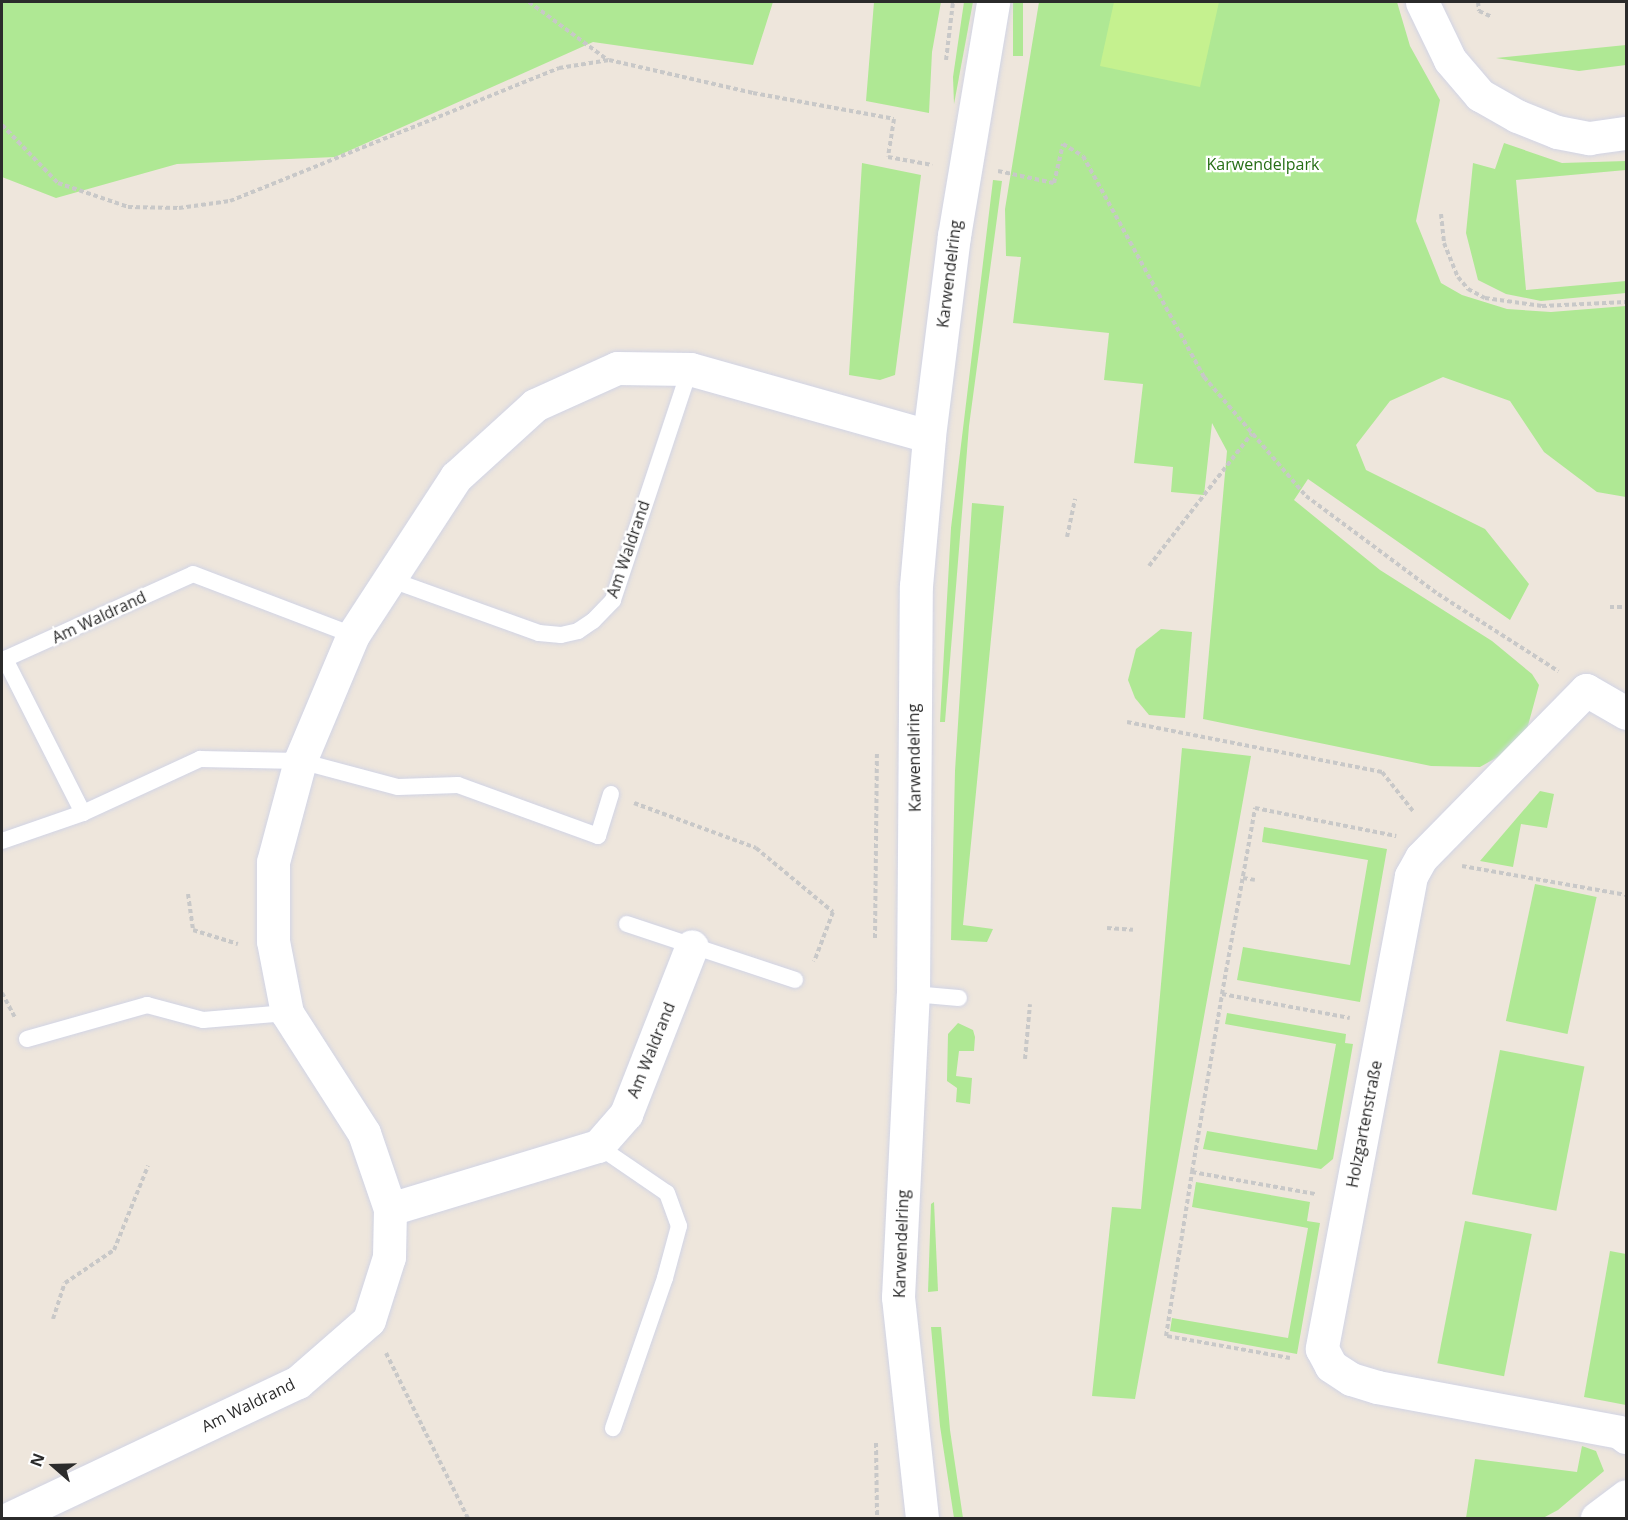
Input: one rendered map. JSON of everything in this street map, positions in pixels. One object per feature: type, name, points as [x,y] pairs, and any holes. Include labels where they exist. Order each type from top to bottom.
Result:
[{"type":"street","name":"Karwendelring","points":[[922,1518],[898,1297],[913,994],[912,666],[929,436],[954,236],[993,2]]},
{"type":"street","points":[[1422,2],[1450,60],[1480,95],[1517,116],[1557,132],[1589,138],[1626,134]]},
{"type":"street","points":[[369,1320],[389,1257],[390,1209],[364,1133],[287,1013],[273,941],[273,862],[300,761],[353,635],[456,477],[536,405],[617,368],[690,369],[929,436]]},
{"type":"street","points":[[1586,690],[1626,713]]},
{"type":"street","name":"Holzgartenstraße","points":[[1326,1357],[1322,1349],[1412,876],[1421,858],[1586,690]]},
{"type":"street","name":"Am Waldrand","points":[[598,1146],[626,1114],[692,946]]},
{"type":"street","points":[[390,1209],[598,1146]]},
{"type":"street","name":"Am Waldrand","points":[[9,1518],[298,1382],[369,1320]]},
{"type":"street","points":[[1326,1357],[1331,1366],[1351,1379],[1377,1387],[1619,1432],[1626,1437]]},
{"type":"street","points":[[1597,1518],[1626,1496]]},
{"type":"lane","name":"Am Waldrand","points":[[389,579],[539,633],[561,635],[578,631],[593,621],[613,600],[690,369]]},
{"type":"lane","name":"Am Waldrand","points":[[83,813],[5,659],[193,574],[353,635]]},
{"type":"lane","points":[[2,841],[83,813],[200,759],[300,761],[398,787],[458,785],[598,836],[611,794]]},
{"type":"lane","points":[[627,924],[795,980]]},
{"type":"lane","points":[[913,994],[959,998]]},
{"type":"lane","points":[[27,1039],[147,1005],[203,1020],[287,1013]]},
{"type":"lane","points":[[598,1146],[667,1193],[679,1226],[665,1278],[613,1428]]},
{"type":"path","points":[[529,2],[609,60]]},
{"type":"path","points":[[1478,2],[1479,11],[1492,17]]},
{"type":"path","points":[[2,125],[58,183],[128,207],[179,208],[230,201],[559,68],[609,60],[753,93],[894,119],[888,157],[934,165]]},
{"type":"path","points":[[997,171],[1053,183],[1063,144],[1083,156],[1204,377],[1306,496],[1438,594],[1586,690]]},
{"type":"path","points":[[1442,214],[1444,243],[1458,277],[1468,289],[1485,298],[1542,306],[1626,302]]},
{"type":"path","points":[[1149,566],[1252,433]]},
{"type":"path","points":[[1067,537],[1075,499]]},
{"type":"path","points":[[1610,607],[1626,607]]},
{"type":"path","points":[[1127,722],[1382,772],[1413,811]]},
{"type":"path","points":[[611,794],[756,848],[833,912],[814,963],[795,980]]},
{"type":"path","points":[[1326,1357],[1298,1359],[1166,1336],[1222,994],[1256,808],[1400,837],[1421,858],[1626,895]]},
{"type":"path","points":[[1243,878],[1255,880]]},
{"type":"path","points":[[188,894],[193,930],[249,948],[273,941]]},
{"type":"path","points":[[1107,928],[1134,930]]},
{"type":"path","points":[[1222,994],[1383,1025]]},
{"type":"path","points":[[1025,1059],[1030,1004]]},
{"type":"path","points":[[1210,1065],[1218,1066]]},
{"type":"path","points":[[53,1318],[65,1283],[114,1250],[148,1166]]},
{"type":"path","points":[[1192,1172],[1350,1200]]},
{"type":"path","points":[[369,1320],[468,1518]]},
{"type":"green space","points":[[2,2],[773,2],[753,65],[593,42],[335,157],[177,164],[56,198],[2,177]]},
{"type":"green space","points":[[874,2],[941,2],[932,52],[929,113],[866,101]]},
{"type":"green space","points":[[964,2],[973,2],[954,104],[953,77]]},
{"type":"green space","points":[[1013,2],[1023,2],[1023,56],[1013,56]]},
{"type":"green space","name":"Karwendelpark","points":[[1039,2],[1397,2],[1410,46],[1440,100],[1416,221],[1441,283],[1462,295],[1507,309],[1551,312],[1626,306],[1626,497],[1597,492],[1544,452],[1510,401],[1443,377],[1390,401],[1356,445],[1366,470],[1485,529],[1529,584],[1510,620],[1308,479],[1294,500],[1380,570],[1492,641],[1532,674],[1539,685],[1526,733],[1512,749],[1480,767],[1431,766],[1203,719],[1227,451],[1212,423],[1204,495],[1171,492],[1173,467],[1134,463],[1143,384],[1104,380],[1109,333],[1013,323],[1021,257],[1006,256],[1005,209]]},
{"type":"green space","points":[[1114,2],[1219,2],[1200,87],[1100,66]]},
{"type":"green space","points":[[1626,45],[1626,65],[1579,71],[1496,58]]},
{"type":"green space","points":[[1504,143],[1562,163],[1626,161],[1626,170],[1516,180],[1526,290],[1626,281],[1626,293],[1541,301],[1506,294],[1478,280],[1466,233],[1473,163],[1495,169]]},
{"type":"green space","points":[[862,163],[921,175],[895,375],[880,380],[849,375]]},
{"type":"green space","points":[[993,180],[1002,181],[969,426],[945,722],[940,722],[951,528]]},
{"type":"green space","points":[[972,503],[1004,506],[963,925],[993,929],[987,942],[951,940],[955,771]]},
{"type":"green space","points":[[1161,629],[1192,632],[1185,718],[1149,715],[1135,698],[1128,680],[1136,649]]},
{"type":"green space","points":[[1182,748],[1251,756],[1135,1399],[1092,1396],[1112,1207],[1141,1209]]},
{"type":"green space","points":[[1540,791],[1554,794],[1547,828],[1521,824],[1513,867],[1480,861]]},
{"type":"green space","points":[[1264,827],[1387,849],[1360,1002],[1237,980],[1243,947],[1350,965],[1368,860],[1262,842]]},
{"type":"green space","points":[[1535,884],[1597,897],[1568,1034],[1506,1021]]},
{"type":"green space","points":[[1227,1013],[1346,1034],[1345,1043],[1353,1044],[1333,1159],[1321,1169],[1203,1149],[1207,1131],[1317,1150],[1336,1044],[1225,1024]]},
{"type":"green space","points":[[958,1023],[973,1030],[975,1037],[974,1051],[959,1051],[956,1076],[972,1078],[970,1104],[956,1102],[957,1088],[947,1081],[948,1034]]},
{"type":"green space","points":[[1500,1050],[1584,1066],[1556,1211],[1472,1194]]},
{"type":"green space","points":[[1196,1182],[1310,1202],[1307,1221],[1320,1223],[1297,1354],[1170,1331],[1172,1318],[1288,1338],[1308,1228],[1192,1207]]},
{"type":"green space","points":[[934,1202],[938,1291],[928,1292],[931,1204]]},
{"type":"green space","points":[[1465,1221],[1532,1234],[1504,1376],[1437,1363]]},
{"type":"green space","points":[[1610,1251],[1626,1254],[1626,1405],[1584,1397]]},
{"type":"green space","points":[[931,1327],[941,1327],[950,1430],[963,1518],[954,1518],[940,1426]]},
{"type":"green space","points":[[1582,1446],[1596,1451],[1604,1471],[1558,1510],[1543,1518],[1466,1518],[1475,1459],[1577,1472]]}]
